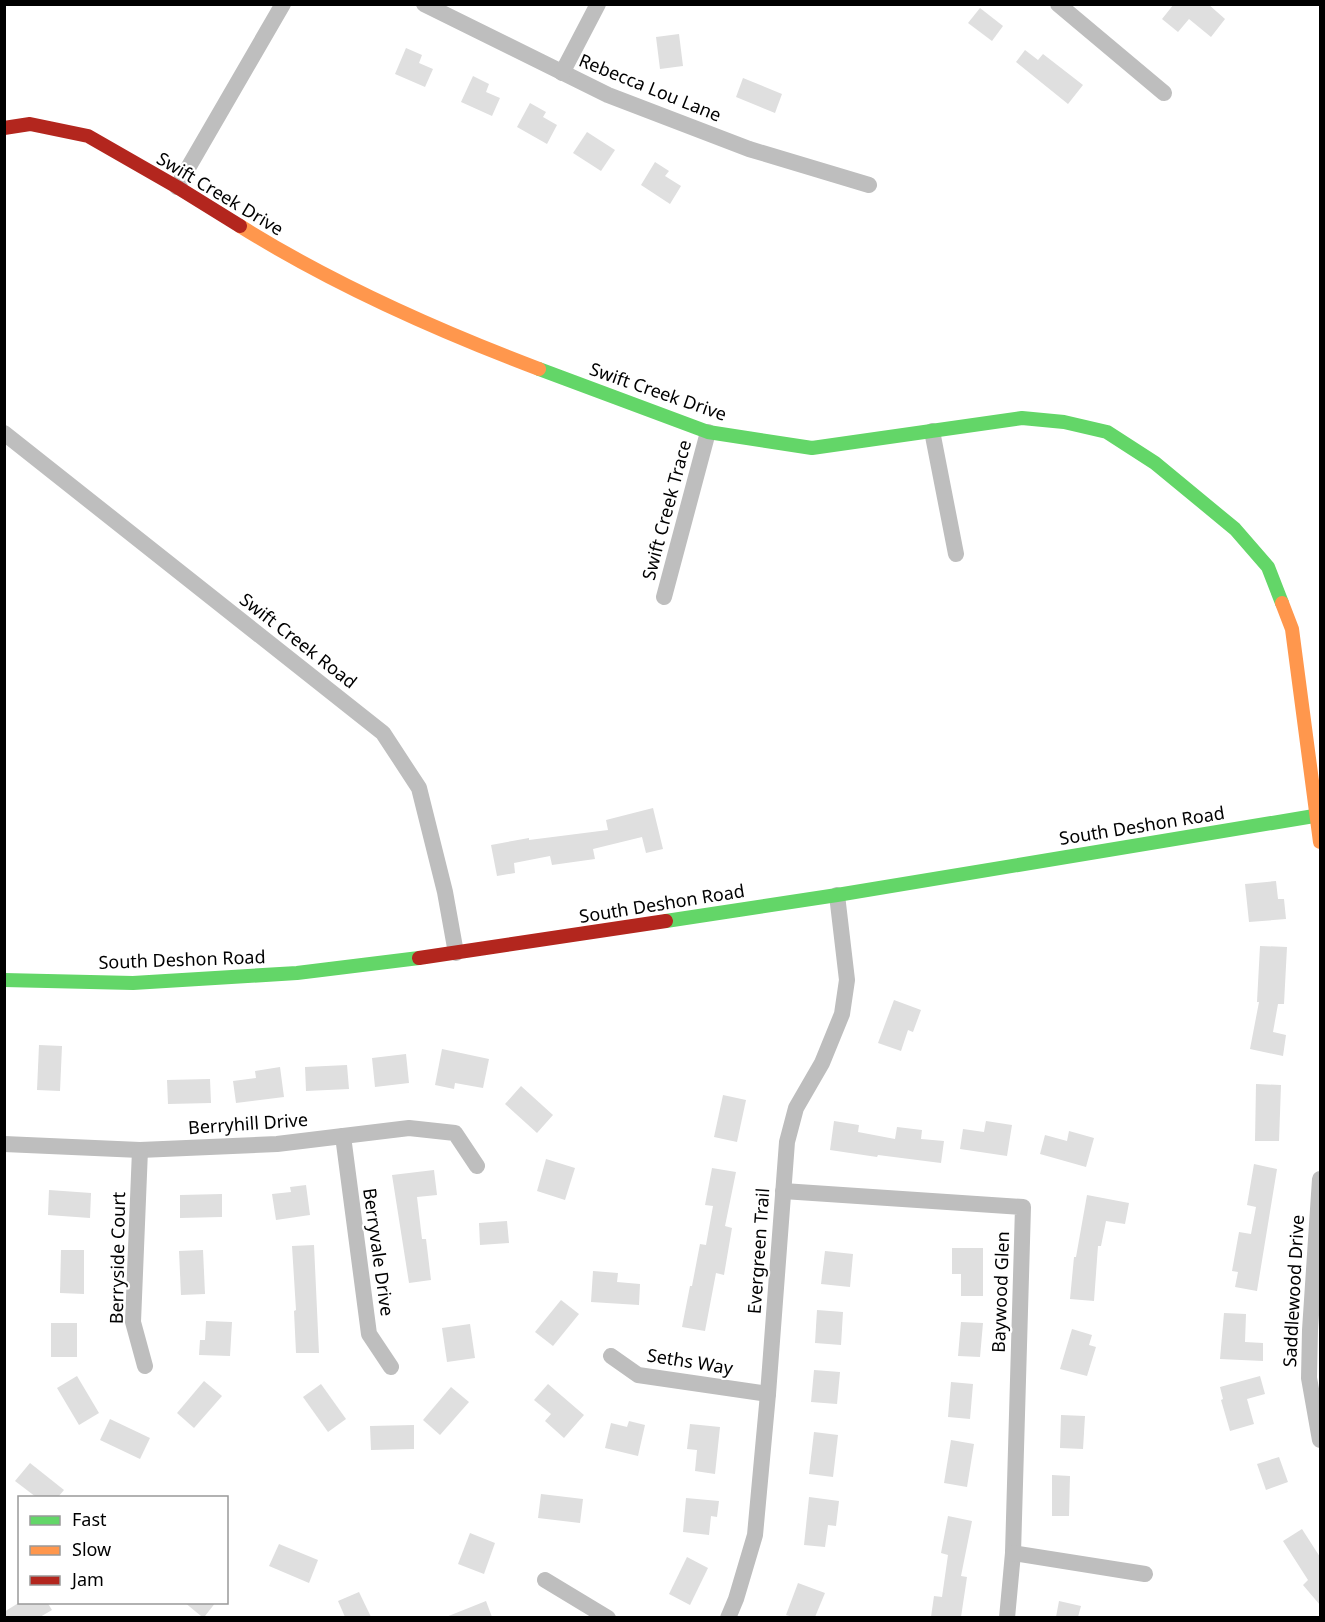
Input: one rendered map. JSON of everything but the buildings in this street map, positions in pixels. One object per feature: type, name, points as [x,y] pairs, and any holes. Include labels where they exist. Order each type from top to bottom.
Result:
[{"type":"street","points":[[177,187],[283,4]]},
{"type":"street","name":"Rebecca Lou Lane","points":[[424,4],[608,95],[749,149],[869,185]]},
{"type":"street","points":[[562,73],[598,4]]},
{"type":"street","points":[[1058,4],[1164,93]]},
{"type":"street","name":"Swift Creek Drive","points":[[4,128],[30,124],[88,136],[177,187],[291,258],[422,322],[500,354],[708,432],[812,448],[1022,418],[1064,422],[1107,432],[1155,463],[1234,529],[1268,567],[1292,629],[1318,815]]},
{"type":"street","points":[[932,431],[956,554]]},
{"type":"street","name":"Swift Creek Trace","points":[[664,597],[708,432]]},
{"type":"street","name":"Swift Creek Road","points":[[4,433],[383,733],[418,788],[445,892],[456,953]]},
{"type":"street","points":[[1318,815],[1320,842]]},
{"type":"street","name":"South Deshon Road","points":[[4,980],[157,981],[297,973],[456,953],[837,896],[1318,815]]},
{"type":"street","name":"Evergreen Trail","points":[[728,1617],[736,1599],[755,1535],[787,1142],[796,1108],[822,1063],[842,1014],[847,980],[837,896]]},
{"type":"street","name":"Berryhill Drive","points":[[4,1144],[140,1150],[277,1144],[409,1128],[455,1133],[477,1166]]},
{"type":"street","name":"Berryvale Drive","points":[[342,1136],[369,1334],[391,1367]]},
{"type":"street","name":"Berryside Court","points":[[140,1150],[133,1322],[145,1366]]},
{"type":"street","name":"Saddlewood Drive","points":[[1320,1179],[1315,1330],[1309,1378],[1320,1440]]},
{"type":"street","name":"Baywood Glen","points":[[783,1191],[1023,1207],[1013,1553],[1007,1617]]},
{"type":"street","name":"Seths Way","points":[[611,1356],[638,1375],[768,1394]]},
{"type":"street","points":[[1013,1553],[1145,1574]]},
{"type":"street","points":[[545,1580],[608,1617]]},
{"type":"traffic: fast","points":[[539,369],[708,432],[812,448],[1022,418],[1064,422],[1107,432],[1155,463],[1235,529],[1268,567],[1282,603]]},
{"type":"traffic: fast","points":[[666,921],[1320,815]]},
{"type":"traffic: fast","points":[[4,980],[133,983],[297,973],[419,958]]},
{"type":"traffic: slow","points":[[240,226],[312,268],[386,305],[539,369]]},
{"type":"traffic: slow","points":[[1282,603],[1292,629],[1320,842]]},
{"type":"traffic: jam","points":[[4,128],[30,124],[88,136],[240,226]]},
{"type":"traffic: jam","points":[[419,958],[666,921]]}]
